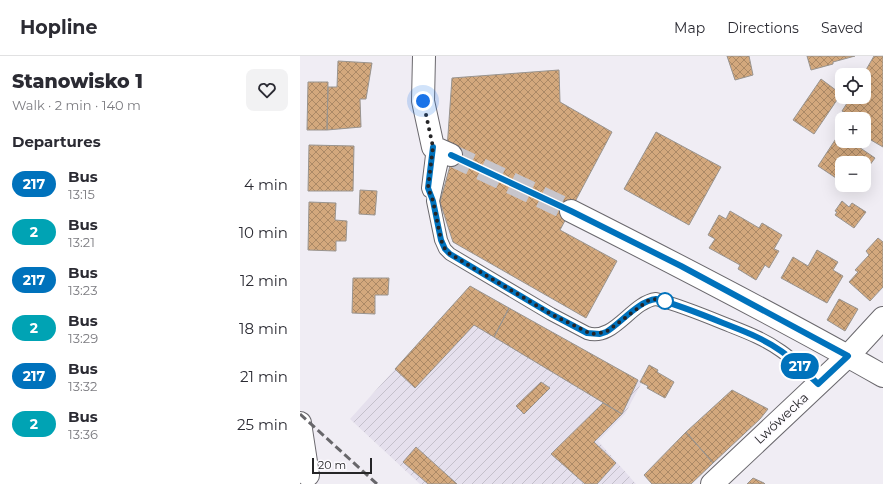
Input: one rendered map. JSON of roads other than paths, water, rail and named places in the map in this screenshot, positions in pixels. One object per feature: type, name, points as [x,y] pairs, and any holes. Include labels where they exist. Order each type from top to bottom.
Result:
[{"type":"street","points":[[424,56],[423,101],[443,151]]},
{"type":"street","points":[[571,211],[681,266],[883,376]]},
{"type":"street","name":"Lwówecka","points":[[712,484],[848,356],[883,318]]},
{"type":"street","points":[[300,423],[308,476]]},
{"type":"lane","points":[[443,151],[428,188],[433,201],[441,240],[445,249],[450,254],[551,314],[587,333],[600,334],[606,332],[642,304],[649,300],[656,299],[710,317],[766,341],[799,365],[818,384]]},
{"type":"tunnel","points":[[451,155],[571,211]]},
{"type":"railway","points":[[300,414],[377,484]]}]
